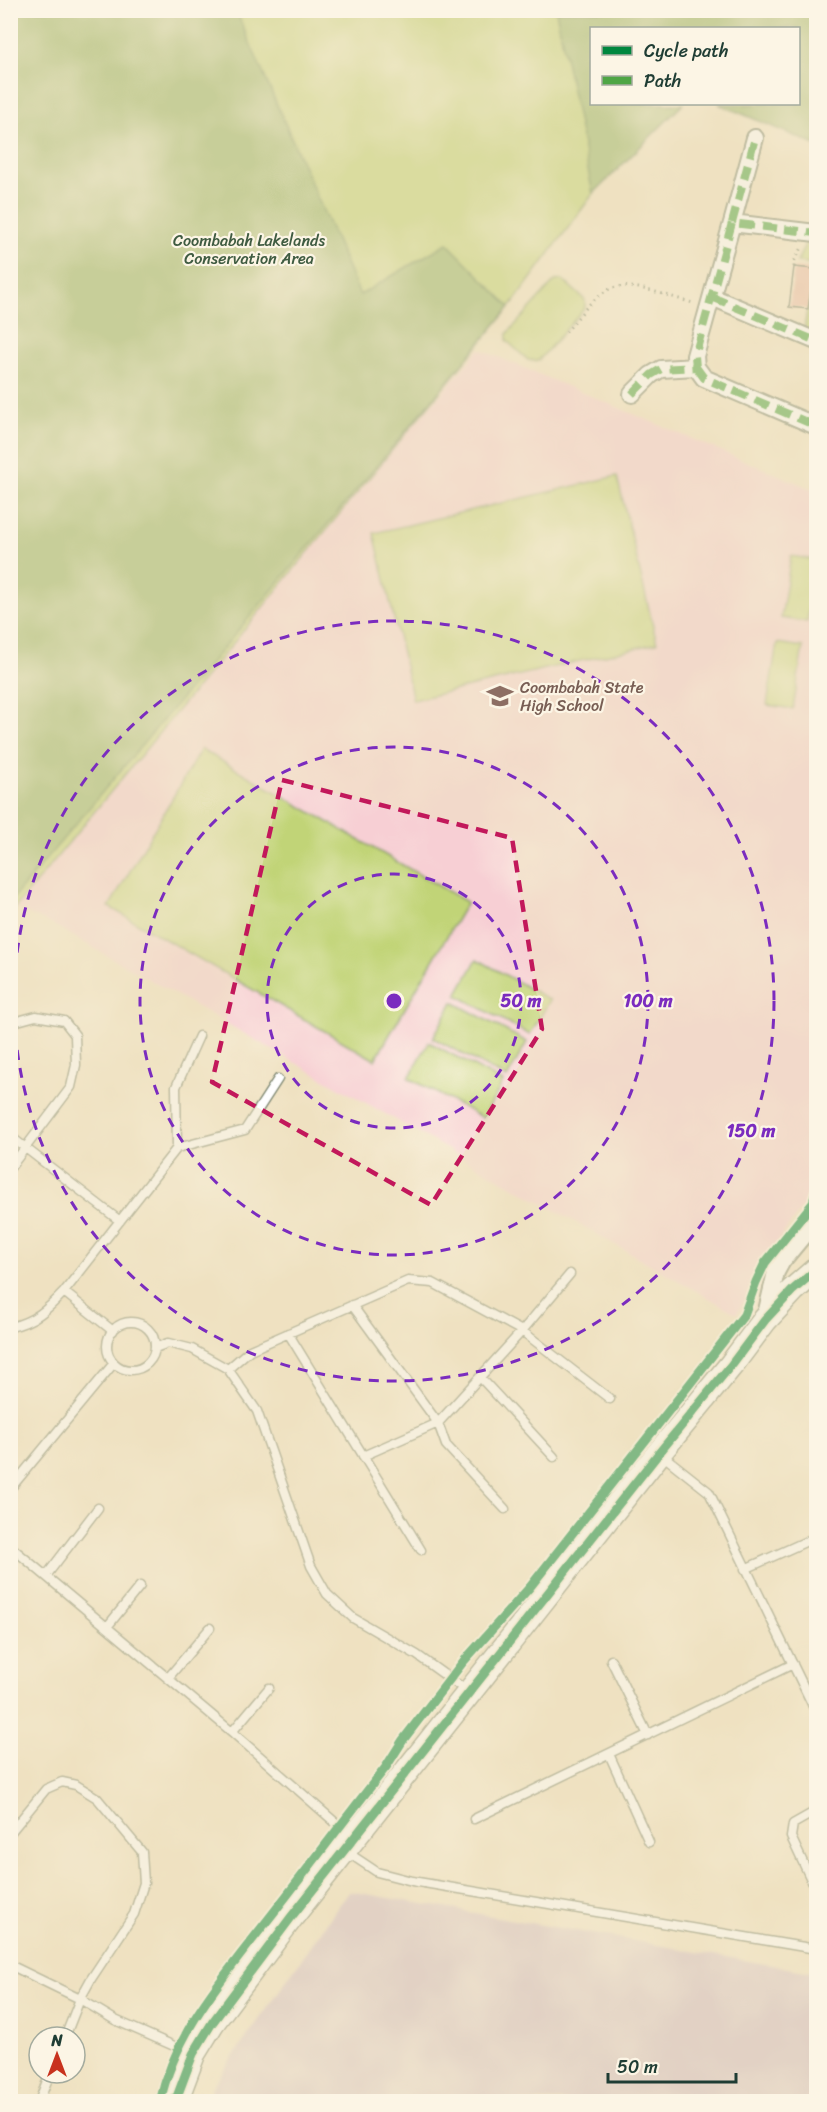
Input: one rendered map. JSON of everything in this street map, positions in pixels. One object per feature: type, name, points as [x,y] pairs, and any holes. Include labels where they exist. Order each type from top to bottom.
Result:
[{"type":"street","points":[[754,138],[695,356],[696,367],[704,378],[816,426]]},
{"type":"street","points":[[732,223],[816,233]]},
{"type":"street","points":[[710,302],[816,341]]},
{"type":"street","points":[[632,394],[651,375],[661,369],[696,367]]},
{"type":"street","points":[[765,1320],[776,1272],[782,1261],[816,1220]]},
{"type":"street","points":[[175,2102],[193,2054],[212,2023],[292,1916],[765,1320],[793,1290],[816,1270]]},
{"type":"lane","points":[[10,1023],[36,1016],[64,1021],[75,1035],[76,1065],[71,1087],[10,1168]]},
{"type":"lane","points":[[177,1148],[176,1088],[199,1036]]},
{"type":"lane","points":[[10,1327],[22,1325],[46,1311],[64,1292],[177,1148],[245,1130],[278,1079]]},
{"type":"lane","points":[[10,1136],[120,1221]]},
{"type":"lane","points":[[363,1456],[438,1423],[570,1274]]},
{"type":"lane","points":[[228,1369],[250,1350],[408,1281],[433,1283],[522,1330],[610,1399]]},
{"type":"lane","points":[[64,1292],[113,1331]]},
{"type":"lane","points":[[352,1305],[438,1423],[446,1445],[505,1509]]},
{"type":"lane","points":[[126,1323],[144,1326],[154,1339],[155,1348],[149,1363],[142,1368],[127,1370],[114,1363],[107,1347],[113,1331],[126,1323]]},
{"type":"lane","points":[[288,1333],[421,1550]]},
{"type":"lane","points":[[155,1348],[168,1343],[192,1349],[228,1369],[257,1411],[311,1566],[327,1594],[353,1618],[423,1659],[469,1692]]},
{"type":"lane","points":[[10,1489],[114,1363]]},
{"type":"lane","points":[[480,1377],[554,1457]]},
{"type":"lane","points":[[659,1453],[709,1492],[816,1712]]},
{"type":"lane","points":[[46,1576],[98,1508]]},
{"type":"lane","points":[[745,1569],[816,1537]]},
{"type":"lane","points":[[10,1546],[232,1732],[377,1872],[412,1881],[816,1949]]},
{"type":"lane","points":[[107,1627],[141,1586]]},
{"type":"lane","points":[[168,1678],[210,1628]]},
{"type":"lane","points":[[611,1660],[648,1736]]},
{"type":"lane","points":[[474,1820],[793,1664]]},
{"type":"lane","points":[[232,1732],[269,1688]]},
{"type":"lane","points":[[609,1754],[649,1842]]},
{"type":"lane","points":[[10,1833],[46,1789],[62,1782],[76,1785],[97,1798],[142,1851],[144,1883],[134,1914],[80,1999],[70,2025]]},
{"type":"lane","points":[[816,1810],[793,1824],[791,1838],[816,1890]]},
{"type":"lane","points":[[10,1965],[80,1999],[115,2020],[193,2054]]},
{"type":"lane","points":[[39,2102],[45,2085]]},
{"type":"path","points":[[566,332],[600,295],[617,286],[710,302]]},
{"type":"highlighted area","points":[[282,780],[512,838],[542,1029],[431,1205],[212,1082]]},
{"type":"shaded area","name":"Coombabah State High School","points":[[479,349],[816,491],[816,1184],[809,1188],[805,1204],[757,1270],[737,1314],[57,927],[11,905],[10,901]]},
{"type":"shaded area","points":[[349,1891],[816,1973],[816,2101],[209,2101],[212,2087]]},
{"type":"green space","name":"Coombabah Lakelands Conservation Area","points":[[11,10],[236,11],[360,295],[447,243],[510,307],[11,901]]},
{"type":"green space","name":"Coombabah Lakelands Conservation Area","points":[[11,11],[816,11],[816,145],[721,105],[800,105],[800,27],[590,27],[590,105],[682,105],[593,194],[510,307],[11,913]]},
{"type":"green space","points":[[556,11],[816,11],[816,145],[721,105],[800,105],[800,27],[590,27],[590,105],[682,105],[593,194]]},
{"type":"green space","points":[[807,240],[816,241],[816,335],[804,330],[814,264],[797,262]]},
{"type":"green space","points":[[563,280],[585,300],[585,308],[538,361],[528,360],[507,341],[507,334],[555,281]]},
{"type":"green space","points":[[617,476],[657,643],[413,700],[374,533]]},
{"type":"green space","points":[[791,556],[816,560],[807,622],[781,618]]},
{"type":"green space","points":[[777,643],[803,647],[793,709],[767,705]]},
{"type":"green space","points":[[201,749],[467,902],[375,1060],[109,907]]},
{"type":"green space","points":[[477,959],[550,1000],[530,1035],[457,995]]},
{"type":"green space","points":[[453,1002],[527,1042],[507,1078],[433,1038]]},
{"type":"green space","points":[[429,1042],[503,1082],[483,1118],[409,1078]]},
{"type":"building","points":[[794,267],[814,269],[808,309],[789,307]]},
{"type":"marked path","points":[[732,223],[755,138]]},
{"type":"marked path","points":[[632,394],[651,375],[661,369],[696,367],[695,356],[732,223],[816,233]]},
{"type":"marked path","points":[[712,297],[816,341]]},
{"type":"marked path","points":[[696,367],[704,378],[816,426]]},
{"type":"cycle path","points":[[160,2102],[167,2077],[188,2030],[216,1987],[386,1767],[403,1740],[463,1662],[530,1587],[744,1315],[765,1263],[813,1203],[816,1191]]},
{"type":"cycle path","points":[[175,2102],[193,2054],[212,2023],[292,1916],[765,1320],[793,1290],[816,1270]]},
{"type":"place","name":"Coombabah State High School","points":[[500,696]]}]
